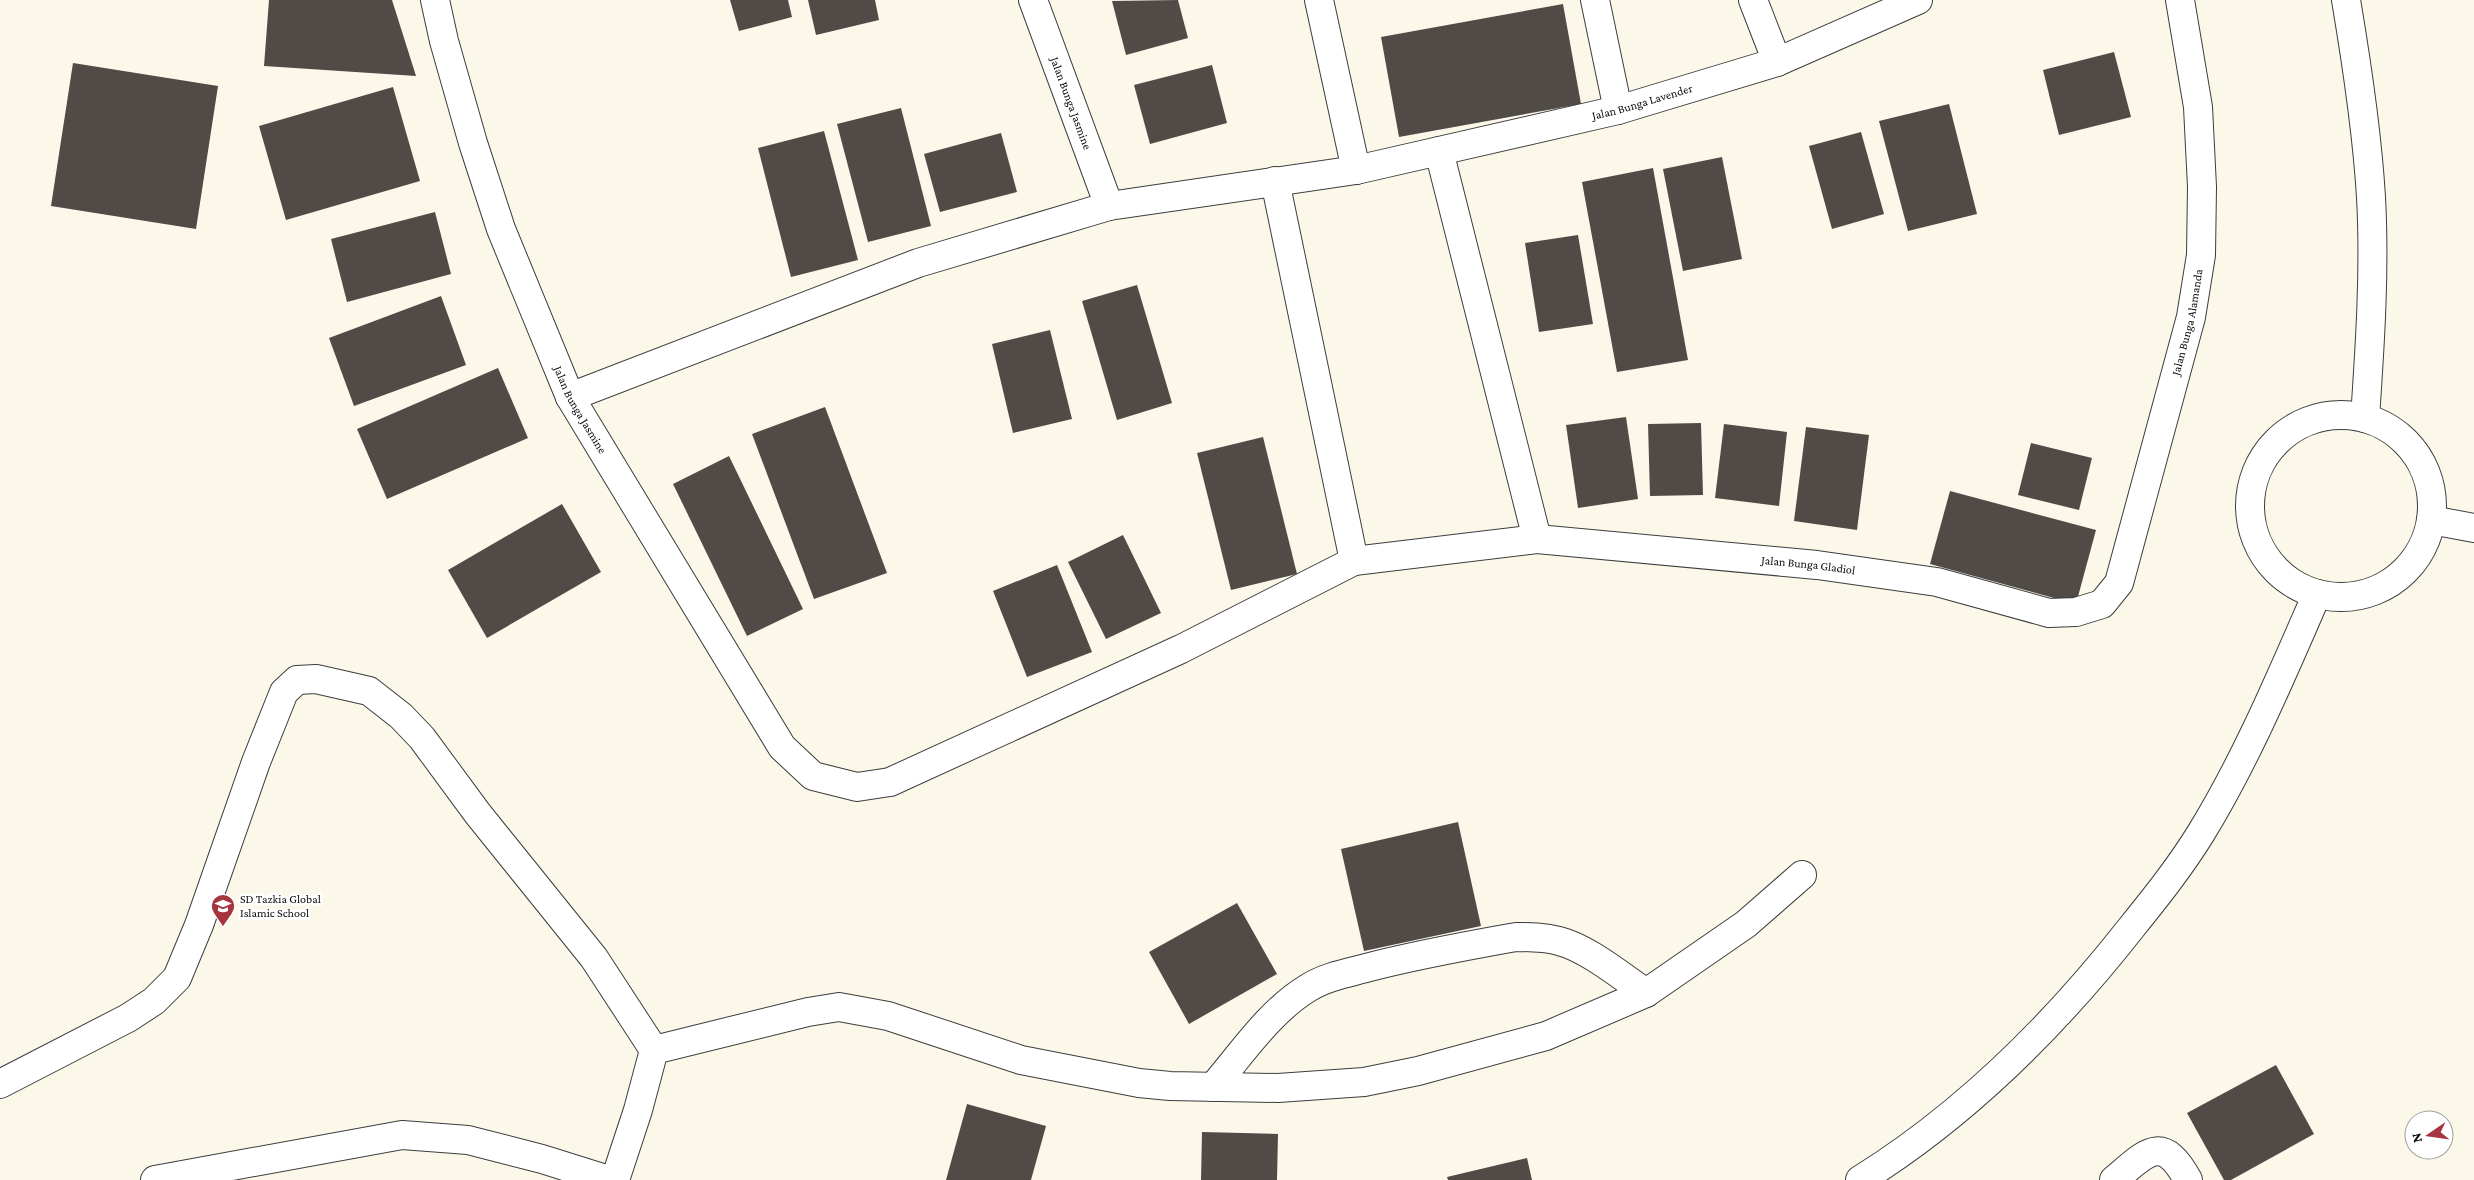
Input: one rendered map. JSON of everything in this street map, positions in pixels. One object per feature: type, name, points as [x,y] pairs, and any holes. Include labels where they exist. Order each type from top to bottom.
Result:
[{"type":"street","name":"Jalan Bunga Jasmine","points":[[435,0],[444,41],[501,229],[570,397],[782,746],[813,776],[856,787],[890,782],[1181,649],[1354,561]]},
{"type":"street","name":"Jalan Bunga Jasmine","points":[[1033,0],[1109,206]]},
{"type":"street","points":[[1319,0],[1356,170]]},
{"type":"street","points":[[1594,0],[1618,110]]},
{"type":"street","points":[[1753,0],[1777,62]]},
{"type":"street","name":"Jalan Bunga Lavender","points":[[570,397],[918,263],[1109,206],[1356,170],[1618,110],[1777,62],[1918,0]]},
{"type":"street","name":"Jalan Bunga Alamanda","points":[[2076,612],[2102,604],[2119,583],[2191,317],[2201,255],[2202,186],[2198,107],[2180,0]]},
{"type":"street","points":[[2346,0],[2355,54],[2371,198],[2372,315],[2366,418]]},
{"type":"street","points":[[1438,151],[1538,539]]},
{"type":"street","points":[[1275,182],[1354,561]]},
{"type":"street","points":[[2344,415],[2366,418],[2386,426],[2403,439],[2417,456],[2427,476],[2431,497],[2431,520],[2426,540],[2415,560],[2399,576],[2381,588],[2361,595],[2339,597],[2317,594],[2285,577],[2265,555],[2255,535],[2251,514],[2252,492],[2258,471],[2268,452],[2283,436],[2301,424],[2322,416],[2344,415]]},
{"type":"street","points":[[2431,520],[2474,528]]},
{"type":"street","name":"Jalan Bunga Gladiol","points":[[1354,561],[1538,539],[1817,565],[1937,582],[2049,613],[2076,612]]},
{"type":"street","points":[[1860,1180],[1891,1160],[1969,1101],[2032,1044],[2076,996],[2176,872],[2202,832],[2264,714],[2317,594]]},
{"type":"street","points":[[0,1084],[128,1018],[154,1001],[177,978],[200,925],[256,762],[284,692],[297,680],[316,679],[370,691],[401,716],[422,738],[478,814],[594,958],[654,1050],[638,1110],[615,1180]]},
{"type":"street","points":[[654,1050],[808,1012],[839,1007],[888,1016],[1020,1060],[1139,1083],[1278,1088],[1364,1082],[1418,1071],[1546,1036],[1646,993],[1746,924],[1802,875]]},
{"type":"street","points":[[1213,1087],[1259,1032],[1287,1003],[1309,987],[1343,974],[1386,963],[1516,937],[1537,937],[1561,942],[1581,951],[1646,993]]},
{"type":"street","points":[[155,1180],[402,1135],[468,1140],[542,1159],[609,1180]]},
{"type":"street","points":[[2114,1180],[2143,1156],[2157,1150],[2170,1154],[2188,1180]]},
{"type":"building","points":[[269,0],[392,0],[416,76],[264,66]]},
{"type":"building","points":[[730,0],[788,0],[792,17],[739,31]]},
{"type":"building","points":[[808,0],[875,0],[879,20],[816,35]]},
{"type":"building","points":[[1178,0],[1188,38],[1126,55],[1112,1]]},
{"type":"building","points":[[1563,4],[1581,104],[1399,137],[1381,37]]},
{"type":"building","points":[[2114,52],[2131,117],[2059,135],[2043,70]]},
{"type":"building","points":[[73,63],[218,86],[196,229],[51,206]]},
{"type":"building","points":[[1212,65],[1227,123],[1150,144],[1134,85]]},
{"type":"building","points":[[393,87],[420,181],[286,220],[259,126]]},
{"type":"building","points":[[1949,104],[1977,214],[1908,231],[1879,121]]},
{"type":"building","points":[[901,108],[931,226],[868,242],[837,124]]},
{"type":"building","points":[[824,131],[858,260],[791,277],[758,148]]},
{"type":"building","points":[[1861,132],[1884,214],[1832,229],[1809,146]]},
{"type":"building","points":[[1001,133],[1017,192],[940,212],[924,154]]},
{"type":"building","points":[[1722,157],[1742,259],[1683,271],[1663,169]]},
{"type":"building","points":[[1653,168],[1688,360],[1617,372],[1582,182]]},
{"type":"building","points":[[435,212],[451,274],[347,302],[331,239]]},
{"type":"building","points":[[1578,235],[1593,324],[1539,332],[1525,243]]},
{"type":"building","points":[[1137,285],[1172,403],[1117,420],[1082,301]]},
{"type":"building","points":[[441,296],[466,365],[354,406],[329,338]]},
{"type":"building","points":[[1050,330],[1072,419],[1013,433],[992,344]]},
{"type":"building","points":[[498,368],[528,438],[387,499],[357,429]]},
{"type":"building","points":[[825,407],[887,573],[814,599],[752,434]]},
{"type":"building","points":[[1626,417],[1638,499],[1578,508],[1566,425]]},
{"type":"building","points":[[1701,423],[1703,495],[1650,496],[1648,424]]},
{"type":"building","points":[[1724,424],[1787,432],[1779,506],[1715,498]]},
{"type":"building","points":[[1806,427],[1869,435],[1857,530],[1794,521]]},
{"type":"building","points":[[1263,437],[1297,574],[1231,590],[1197,453]]},
{"type":"building","points":[[2031,443],[2092,458],[2079,510],[2018,495]]},
{"type":"building","points":[[729,456],[803,609],[747,636],[673,484]]},
{"type":"building","points":[[1950,491],[2096,530],[2076,604],[1930,564]]},
{"type":"building","points":[[562,504],[601,572],[487,638],[448,570]]},
{"type":"building","points":[[1123,535],[1161,613],[1106,639],[1068,562]]},
{"type":"building","points":[[1057,565],[1092,652],[1027,677],[993,591]]},
{"type":"building","points":[[1458,822],[1481,926],[1364,951],[1341,849]]},
{"type":"building","points":[[1237,903],[1277,974],[1189,1024],[1149,952]]},
{"type":"building","points":[[2276,1065],[2314,1134],[2231,1180],[2224,1180],[2187,1113]]},
{"type":"building","points":[[967,1104],[1046,1126],[1031,1180],[946,1180]]},
{"type":"building","points":[[1202,1132],[1278,1134],[1277,1180],[1201,1180]]},
{"type":"building","points":[[1527,1158],[1532,1180],[1448,1180],[1447,1177]]},
{"type":"place","name":"SD Tazkia Global Islamic School","points":[[223,927]]}]
